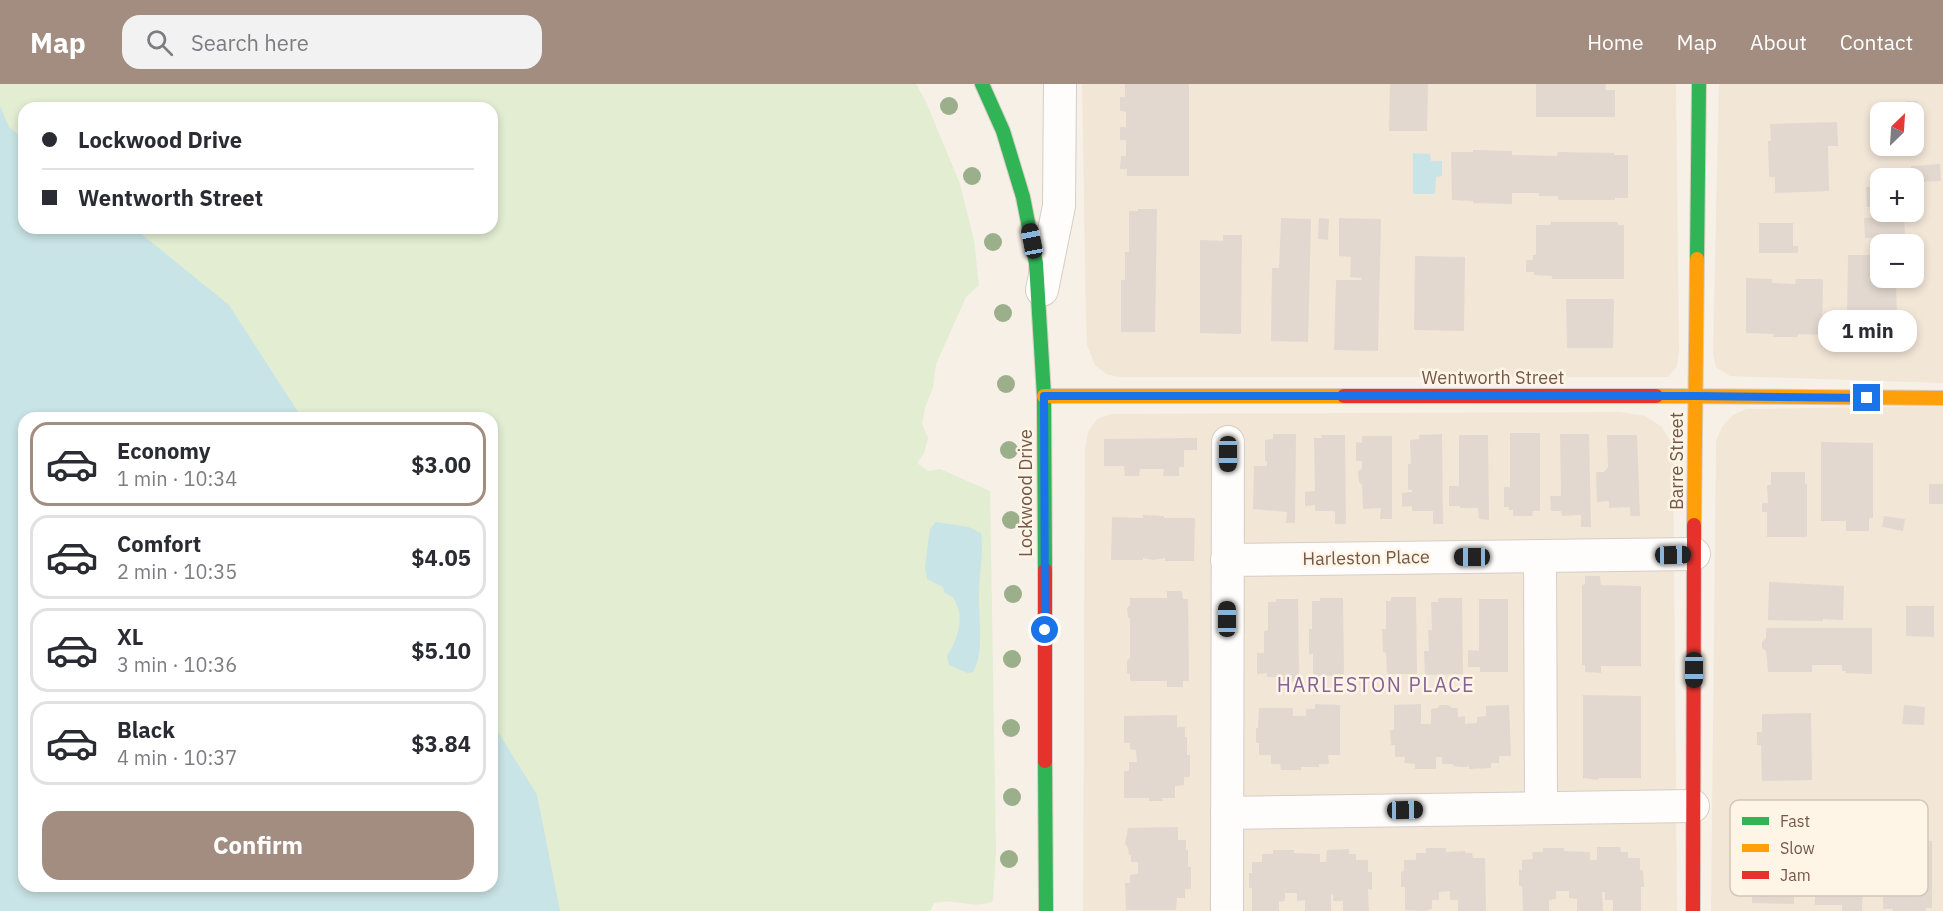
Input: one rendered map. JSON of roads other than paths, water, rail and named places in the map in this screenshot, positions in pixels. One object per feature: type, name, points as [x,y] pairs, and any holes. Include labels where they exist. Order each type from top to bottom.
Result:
[{"type":"street","name":"Lockwood Drive","points":[[982,84],[1003,131],[1023,197],[1036,263],[1044,396],[1046,911]]},
{"type":"street","points":[[1039,306],[1059,206],[1060,84]]},
{"type":"street","name":"Barre Street","points":[[1693,911],[1699,84]]},
{"type":"street","name":"Wentworth Street","points":[[1044,396],[1943,398]]},
{"type":"street","points":[[1227,911],[1228,441]]},
{"type":"street","name":"Harleston Place","points":[[1227,560],[1694,555]]},
{"type":"street","points":[[1540,556],[1541,808]]},
{"type":"street","points":[[1227,813],[1693,806]]},
{"type":"water","points":[[0,106],[9,127],[18,134],[18,234],[141,234],[229,305],[298,412],[18,412],[18,892],[498,892],[498,732],[537,795],[560,911],[0,911]]},
{"type":"water","points":[[1413,153],[1430,154],[1431,161],[1442,161],[1442,176],[1436,177],[1435,194],[1413,194]]},
{"type":"water","points":[[936,522],[968,527],[981,533],[980,645],[977,664],[973,672],[968,673],[949,665],[947,656],[957,635],[960,622],[959,611],[953,597],[945,593],[943,587],[927,579],[925,566],[930,529]]},
{"type":"district","name":"HARLESTON PLACE","points":[[1376,685]]}]
